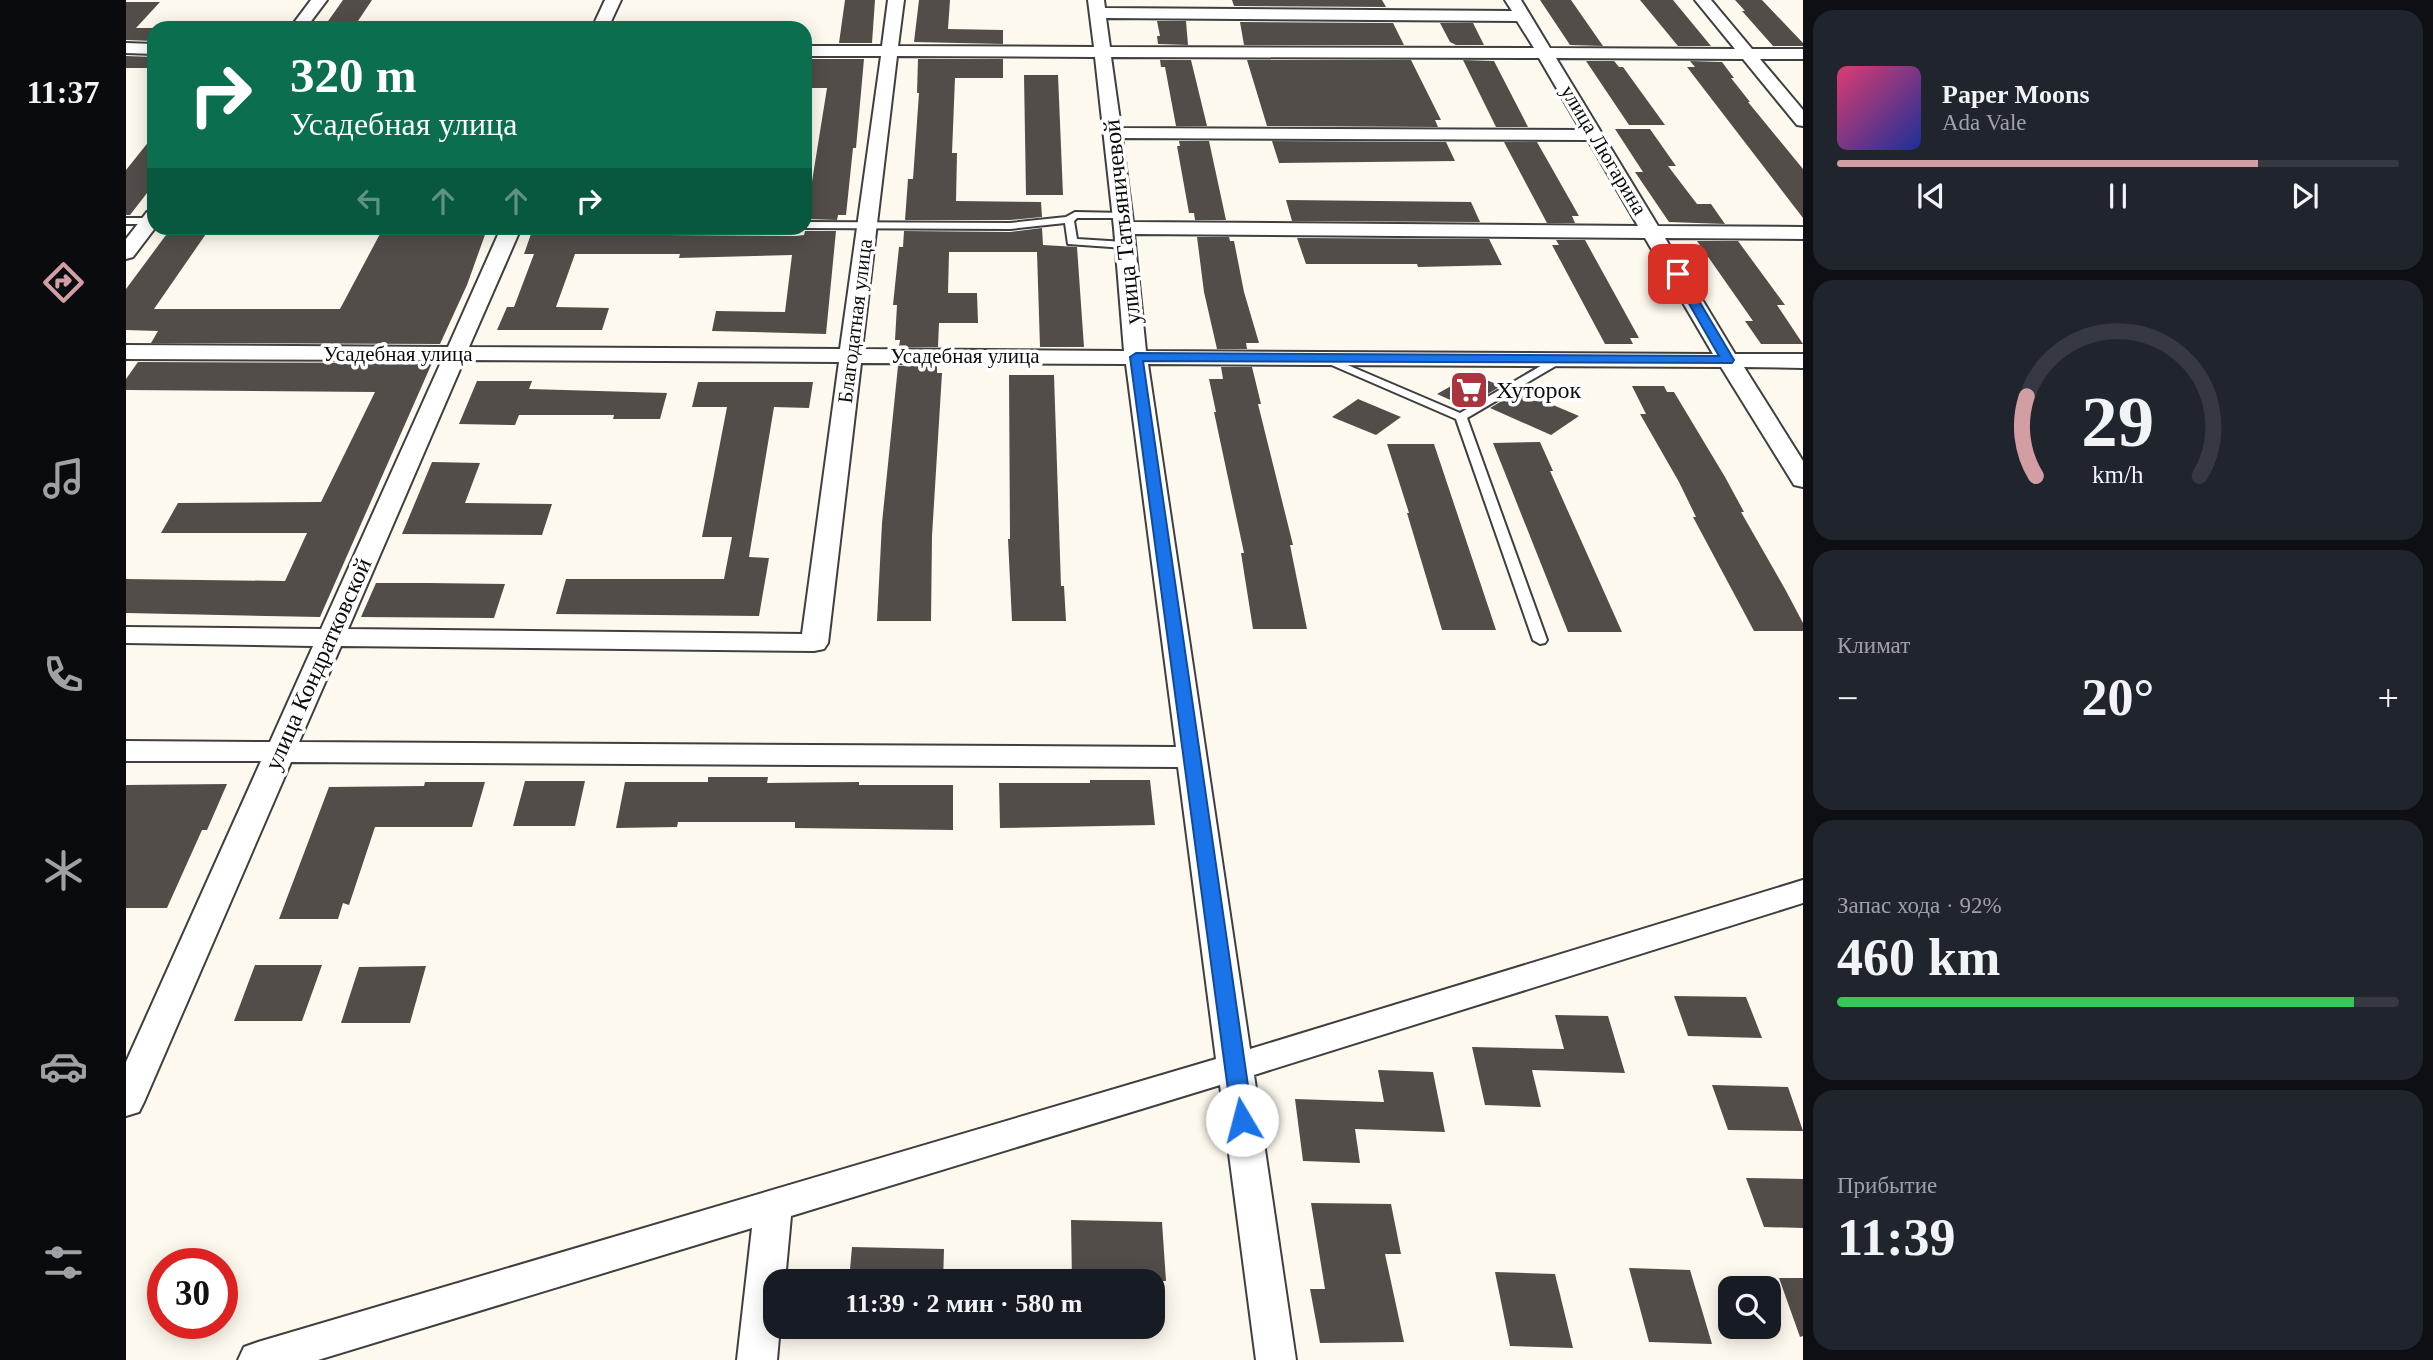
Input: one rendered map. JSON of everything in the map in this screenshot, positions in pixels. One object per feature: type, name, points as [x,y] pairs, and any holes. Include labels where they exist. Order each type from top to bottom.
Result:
[{"type":"street","points":[[303,21],[319,0]]},
{"type":"street","points":[[603,21],[613,0]]},
{"type":"street","name":"Благодатная улица","points":[[331,637],[814,643],[896,0]]},
{"type":"street","points":[[1703,0],[1803,121]]},
{"type":"street","points":[[1096,7],[1518,8]]},
{"type":"street","name":"улица Татьяничевой","points":[[1096,7],[1124,229],[1136,357],[1276,1360]]},
{"type":"street","name":"улица Люгарина","points":[[1518,8],[1728,360],[1803,480]]},
{"type":"street","points":[[126,48],[147,49]]},
{"type":"street","points":[[812,51],[1803,54]]},
{"type":"street","points":[[1112,133],[1594,135]]},
{"type":"street","points":[[126,253],[147,227]]},
{"type":"street","points":[[1124,229],[1803,233]]},
{"type":"street","name":"улица Кондратковской","points":[[126,1102],[509,235]]},
{"type":"street","name":"Усадебная улица","points":[[126,352],[1803,361]]},
{"type":"street","points":[[126,635],[331,637]]},
{"type":"street","points":[[126,751],[1191,757]]},
{"type":"street","points":[[258,1360],[1235,1067],[1803,891]]},
{"type":"street","points":[[757,1360],[773,1206]]},
{"type":"lane","points":[[812,225],[1010,226],[1069,220],[1075,215],[1124,229]]},
{"type":"lane","points":[[126,220],[147,219]]},
{"type":"lane","points":[[1069,220],[1072,242],[1077,244],[1124,229]]},
{"type":"lane","points":[[1324,358],[1461,417],[1541,640]]},
{"type":"lane","points":[[1461,417],[1560,359]]},
{"type":"building","points":[[343,0],[372,0],[358,21],[328,21]]},
{"type":"building","points":[[845,0],[875,0],[872,43],[839,43]]},
{"type":"building","points":[[919,0],[950,0],[948,29],[1003,30],[1003,44],[914,42]]},
{"type":"building","points":[[1232,0],[1382,0],[1386,7],[1234,6]]},
{"type":"building","points":[[1540,0],[1571,0],[1603,46],[1570,45]]},
{"type":"building","points":[[1640,0],[1673,0],[1711,46],[1678,46]]},
{"type":"building","points":[[1735,0],[1762,0],[1803,46],[1773,46]]},
{"type":"building","points":[[126,2],[160,2],[136,28],[147,28],[147,41],[126,40]]},
{"type":"building","points":[[1157,21],[1186,21],[1188,45],[1158,44],[1157,36],[1160,36]]},
{"type":"building","points":[[1240,22],[1393,23],[1404,45],[1244,45]]},
{"type":"building","points":[[1440,23],[1473,23],[1484,45],[1456,45],[1450,42]]},
{"type":"building","points":[[126,56],[147,57],[147,68],[126,68]]},
{"type":"building","points":[[812,59],[864,59],[856,148],[853,148],[846,215],[838,215],[837,220],[812,219],[812,182],[827,88],[812,88]]},
{"type":"building","points":[[918,59],[1003,59],[1003,78],[955,78],[952,153],[957,153],[956,201],[1041,202],[1042,217],[1010,220],[905,220],[908,179],[913,179],[919,93]]},
{"type":"building","points":[[1160,60],[1191,60],[1207,126],[1176,126],[1165,67],[1161,67]]},
{"type":"building","points":[[1247,60],[1411,60],[1441,120],[1435,120],[1438,127],[1267,126]]},
{"type":"building","points":[[1463,60],[1494,61],[1528,127],[1496,127]]},
{"type":"building","points":[[1586,61],[1614,61],[1619,67],[1623,67],[1665,125],[1629,125]]},
{"type":"building","points":[[1690,61],[1722,62],[1748,102],[1803,169],[1803,218],[1687,67],[1695,67]]},
{"type":"building","points":[[1024,75],[1058,75],[1063,195],[1026,195]]},
{"type":"building","points":[[1615,129],[1650,129],[1676,166],[1668,166],[1697,204],[1711,204],[1725,224],[1669,222],[1635,172],[1643,172]]},
{"type":"building","points":[[1179,141],[1209,141],[1226,220],[1195,220],[1194,213],[1189,213],[1177,146],[1180,146]]},
{"type":"building","points":[[1272,141],[1446,142],[1455,161],[1279,163]]},
{"type":"building","points":[[1504,142],[1537,142],[1579,216],[1572,216],[1575,223],[1547,223]]},
{"type":"building","points":[[147,144],[147,193],[130,215],[126,215],[126,170]]},
{"type":"building","points":[[1286,200],[1471,202],[1480,222],[1292,221]]},
{"type":"building","points":[[1042,228],[1043,245],[1077,247],[1084,347],[1040,347],[1037,252],[949,252],[948,293],[977,293],[978,323],[939,323],[938,347],[899,347],[900,340],[895,340],[897,305],[893,305],[899,247],[903,247],[904,231],[1010,232]]},
{"type":"building","points":[[812,231],[836,231],[826,334],[712,331],[716,311],[785,312],[792,255],[679,258],[680,254],[575,254],[556,307],[609,308],[602,330],[497,330],[507,307],[514,307],[534,254],[524,254],[531,235],[812,235]]},
{"type":"building","points":[[166,235],[205,235],[154,309],[340,309],[379,235],[485,235],[467,285],[440,344],[151,343],[158,331],[126,330],[126,289]]},
{"type":"building","points":[[1197,237],[1229,237],[1230,241],[1234,241],[1244,292],[1259,343],[1246,343],[1247,349],[1217,349],[1204,292]]},
{"type":"building","points":[[1297,238],[1489,239],[1502,265],[1418,267],[1417,264],[1306,264]]},
{"type":"building","points":[[1556,240],[1585,240],[1639,338],[1630,338],[1633,344],[1605,344],[1552,245],[1559,245]]},
{"type":"building","points":[[1697,241],[1738,241],[1785,305],[1777,305],[1803,344],[1761,344],[1745,321],[1753,321]]},
{"type":"building","points":[[138,362],[432,363],[320,617],[126,613],[126,579],[285,581],[307,533],[161,533],[178,503],[321,502],[375,392],[126,390],[126,379]]},
{"type":"building","points":[[898,366],[937,366],[937,373],[942,373],[932,536],[931,621],[877,621],[882,523]]},
{"type":"building","points":[[1221,367],[1252,367],[1261,404],[1258,404],[1293,545],[1290,545],[1307,629],[1253,629],[1241,553],[1244,553],[1209,379],[1223,379]]},
{"type":"building","name":"Хуторок","points":[[1472,374],[1501,386],[1466,407],[1437,394]]},
{"type":"building","points":[[1009,375],[1054,375],[1061,586],[1064,586],[1066,621],[1012,621],[1008,539]]},
{"type":"building","points":[[477,381],[532,381],[529,389],[667,393],[660,419],[613,419],[614,415],[519,415],[515,425],[459,424]]},
{"type":"building","points":[[698,382],[813,382],[809,408],[774,407],[749,557],[769,558],[759,616],[556,614],[566,579],[724,579],[732,537],[702,537],[727,407],[692,407]]},
{"type":"building","points":[[1632,386],[1664,386],[1667,392],[1674,392],[1744,512],[1741,512],[1803,623],[1803,631],[1754,631],[1693,517],[1696,517],[1679,482],[1640,414],[1646,414]]},
{"type":"building","points":[[1515,393],[1535,401],[1539,399],[1579,416],[1551,435],[1490,408]]},
{"type":"building","points":[[1358,399],[1401,417],[1376,435],[1332,417]]},
{"type":"building","points":[[1540,442],[1553,471],[1550,471],[1622,632],[1568,632],[1493,443]]},
{"type":"building","points":[[1387,444],[1434,444],[1496,630],[1442,630]]},
{"type":"building","points":[[432,462],[480,463],[465,503],[552,504],[542,535],[402,534]]},
{"type":"building","points":[[376,583],[505,584],[494,618],[361,617]]},
{"type":"building","points":[[708,777],[768,777],[767,783],[953,785],[953,830],[795,828],[795,822],[678,822],[677,827],[616,828],[625,782],[708,782]]},
{"type":"building","points":[[1090,780],[1150,780],[1155,825],[1000,828],[999,783],[1090,783]]},
{"type":"building","points":[[525,781],[585,781],[575,826],[513,826]]},
{"type":"building","points":[[425,782],[485,782],[472,827],[375,827],[349,905],[343,903],[338,919],[279,919],[329,787],[424,786]]},
{"type":"building","points":[[227,784],[207,830],[202,830],[167,908],[126,908],[126,785]]},
{"type":"building","points":[[255,965],[322,965],[302,1021],[234,1021]]},
{"type":"building","points":[[426,966],[410,1023],[341,1023],[359,967]]},
{"type":"building","points":[[1674,996],[1746,997],[1762,1038],[1688,1036]]},
{"type":"building","points":[[1555,1015],[1608,1016],[1625,1073],[1532,1070],[1541,1107],[1485,1105],[1472,1047],[1564,1049]]},
{"type":"building","points":[[1378,1070],[1433,1072],[1445,1132],[1355,1129],[1360,1163],[1303,1161],[1295,1099],[1384,1102]]},
{"type":"building","points":[[1712,1085],[1788,1087],[1803,1131],[1728,1130]]},
{"type":"building","points":[[1746,1178],[1803,1179],[1803,1228],[1764,1227]]},
{"type":"building","points":[[1311,1203],[1391,1204],[1401,1254],[1385,1254],[1404,1342],[1320,1343],[1310,1289],[1325,1289]]},
{"type":"building","points":[[1071,1220],[1162,1222],[1166,1281],[1165,1269],[1072,1269]]},
{"type":"building","points":[[852,1247],[944,1249],[943,1269],[850,1269]]},
{"type":"building","points":[[1629,1268],[1690,1270],[1712,1344],[1649,1342]]},
{"type":"building","points":[[1495,1272],[1555,1274],[1573,1348],[1510,1346]]},
{"type":"building","points":[[1781,1278],[1803,1278],[1803,1336],[1800,1337]]},
{"type":"place","name":"Хуторок","points":[[1469,390]]},
{"type":"route","points":[[1242,1120],[1136,357],[1728,360],[1678,274]]}]
